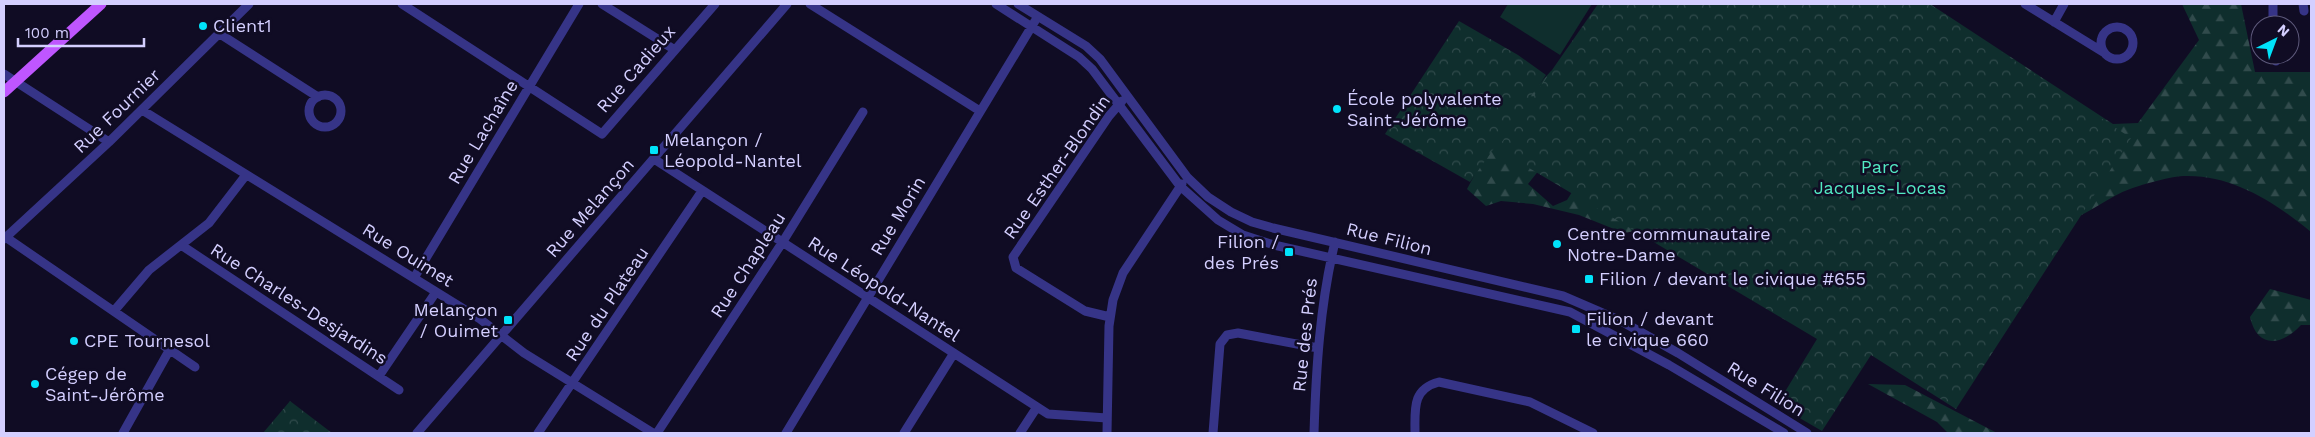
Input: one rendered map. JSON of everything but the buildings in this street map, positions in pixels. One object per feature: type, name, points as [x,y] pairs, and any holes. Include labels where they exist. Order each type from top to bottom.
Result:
[{"type":"main road","points":[[4,92],[101,4]]},
{"type":"street","name":"Rue Fournier","points":[[4,237],[109,142],[250,4]]},
{"type":"street","points":[[402,4],[530,86]]},
{"type":"street","name":"Rue Lachaîne","points":[[414,278],[579,4]]},
{"type":"street","points":[[602,4],[675,50]]},
{"type":"street","name":"Rue Cadieux","points":[[530,86],[602,134],[715,4]]},
{"type":"street","name":"Rue Melançon","points":[[417,433],[788,4]]},
{"type":"street","points":[[810,4],[980,111]]},
{"type":"street","name":"Rue Filion","points":[[996,4],[1079,57],[1092,69],[1180,186],[1218,220],[1245,236],[1331,258],[1570,312],[1669,365],[1784,433]]},
{"type":"street","name":"Rue Filion","points":[[1018,4],[1086,46],[1100,59],[1187,177],[1208,198],[1252,222],[1574,300],[1621,321],[1678,353],[1807,433]]},
{"type":"street","points":[[2025,4],[2103,52]]},
{"type":"street","points":[[2054,22],[2064,4]]},
{"type":"street","name":"Rue Morin","points":[[786,433],[1037,16]]},
{"type":"street","points":[[220,34],[318,97]]},
{"type":"street","points":[[4,74],[109,142]]},
{"type":"street","name":"Rue Esther-Blondin","points":[[1110,317],[1086,311],[1016,268],[1013,257],[1118,105],[1127,95]]},
{"type":"street","name":"Rue Ouimet","points":[[142,110],[480,319],[524,353],[653,433]]},
{"type":"street","name":"Rue Chapleau","points":[[657,433],[782,243],[863,112]]},
{"type":"street","name":"Rue Léopold-Nantel","points":[[654,160],[1048,414],[1107,418]]},
{"type":"street","points":[[114,311],[149,270],[209,223],[246,175]]},
{"type":"street","points":[[1107,433],[1110,317],[1113,300],[1123,273],[1187,177]]},
{"type":"street","name":"Rue du Plateau","points":[[538,433],[702,191]]},
{"type":"street","points":[[1245,236],[1252,222]]},
{"type":"street","points":[[4,237],[195,367]]},
{"type":"street","name":"Rue des Prés","points":[[1314,433],[1318,348],[1335,242]]},
{"type":"street","name":"Rue Charles-Desjardins","points":[[180,246],[400,390]]},
{"type":"street","points":[[379,376],[436,292]]},
{"type":"street","points":[[1570,312],[1574,300]]},
{"type":"street","points":[[1213,433],[1220,344],[1228,335],[1238,333],[1318,348]]},
{"type":"street","points":[[123,433],[170,350]]},
{"type":"street","points":[[904,433],[954,353]]},
{"type":"street","points":[[1415,433],[1415,406],[1420,393],[1428,385],[1439,382],[1530,402],[1554,412],[1593,433]]},
{"type":"street","points":[[1020,433],[1037,406]]},
{"type":"green space","points":[[1508,4],[1592,4],[1560,55],[1500,17]]},
{"type":"green space","name":"Parc Jacques-Locas","points":[[1598,4],[1929,4],[2131,138],[1956,409],[1871,355],[1822,431],[1777,405],[1817,339],[1497,149]]},
{"type":"green space","points":[[1780,4],[1930,4],[2113,124],[2138,123],[2199,40],[2182,4],[2241,4],[2250,48],[2250,65],[2254,65],[2255,72],[2311,72],[2311,232],[2298,221],[2253,193],[2220,180],[2186,176],[2165,179],[2130,189],[2066,222],[1663,226],[1624,233],[1579,215],[1533,204],[1501,201],[1486,206],[1467,189],[1489,148],[1518,107],[1551,71],[1579,58],[1574,126],[1528,184],[1553,206],[1567,200],[1577,184]]},
{"type":"green space","points":[[1459,21],[1518,55],[1546,75],[1470,182],[1385,134]]},
{"type":"green space","points":[[2270,289],[2311,300],[2311,325],[2301,325],[2294,332],[2278,340],[2271,341],[2258,335],[2250,317]]},
{"type":"green space","points":[[1868,384],[1905,385],[1997,433],[1948,433],[1937,422]]},
{"type":"green space","points":[[290,401],[332,433],[263,433]]},
{"type":"place","name":"Client1","points":[[203,26]]},
{"type":"place","name":"École polyvalente Saint-Jérôme","points":[[1337,109]]},
{"type":"place","name":"Melançon / Léopold-Nantel","points":[[654,150]]},
{"type":"place","name":"Centre communautaire Notre-Dame","points":[[1557,244]]},
{"type":"place","name":"Filion / des Prés","points":[[1289,252]]},
{"type":"place","name":"Filion / devant le civique #655","points":[[1589,279]]},
{"type":"place","name":"Melançon / Ouimet","points":[[508,320]]},
{"type":"place","name":"Filion / devant le civique 660","points":[[1576,329]]},
{"type":"place","name":"CPE Tournesol","points":[[74,341]]},
{"type":"place","name":"Cégep de Saint-Jérôme","points":[[35,384]]}]
